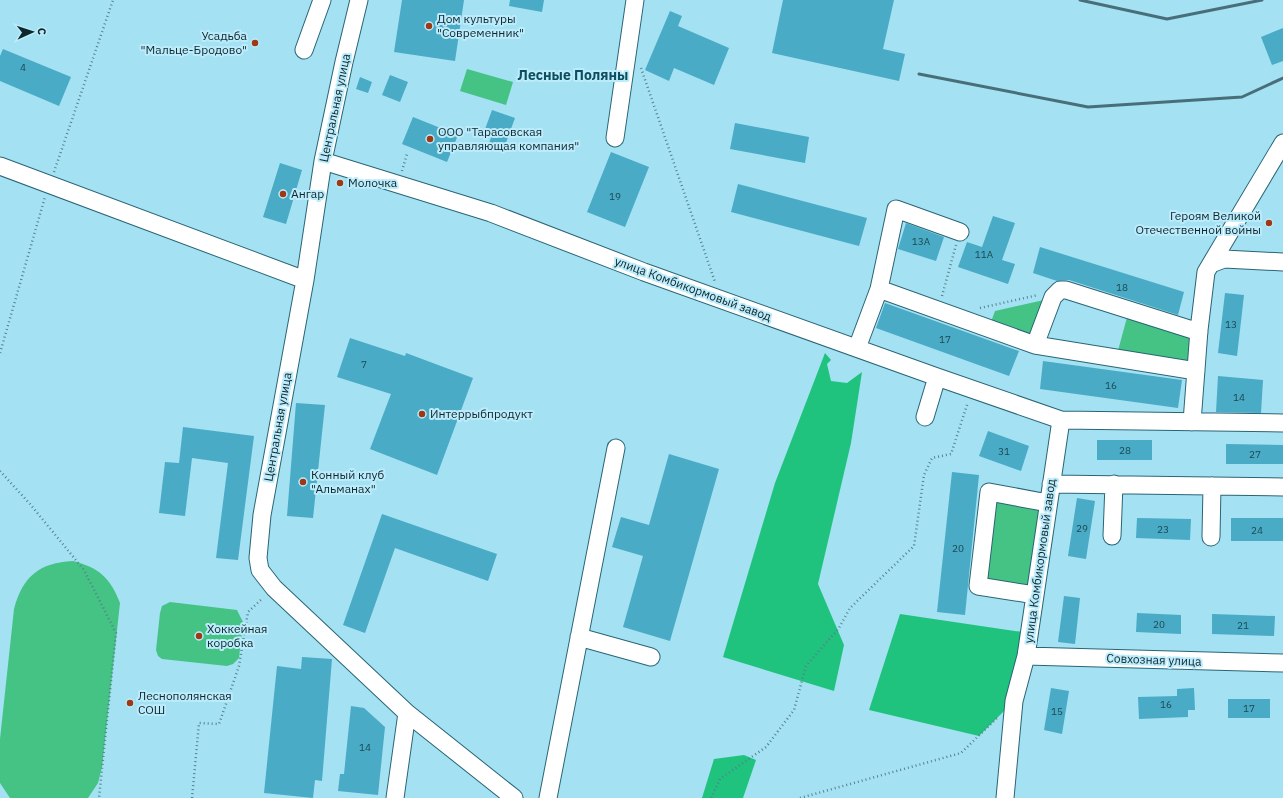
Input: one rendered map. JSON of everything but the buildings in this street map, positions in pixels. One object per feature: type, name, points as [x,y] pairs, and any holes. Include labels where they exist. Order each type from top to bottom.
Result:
[{"type":"street","points":[[304,50],[322,0]]},
{"type":"street","name":"Центральная улица","points":[[359,0],[323,161],[305,280],[262,515],[258,558],[260,570],[274,588],[407,713]]},
{"type":"street","points":[[616,138],[634,0]]},
{"type":"street","points":[[1192,422],[1199,332],[1206,272],[1276,164],[1283,143]]},
{"type":"street","name":"улица Комбикормовый завод","points":[[323,161],[491,213],[644,272],[972,390],[1061,420],[1283,423]]},
{"type":"street","points":[[0,166],[305,280]]},
{"type":"street","points":[[857,348],[879,289],[896,209],[960,232]]},
{"type":"street","points":[[1211,264],[1224,259],[1283,262]]},
{"type":"street","points":[[879,289],[1035,345],[1196,371]]},
{"type":"street","points":[[1035,345],[1053,297],[1060,290],[1066,290],[1199,332]]},
{"type":"street","points":[[925,417],[937,377]]},
{"type":"street","name":"улица Комбикормовый завод","points":[[1005,798],[1014,701],[1026,656],[1061,420]]},
{"type":"street","points":[[548,798],[616,448]]},
{"type":"street","points":[[1051,484],[1283,487]]},
{"type":"street","points":[[1112,536],[1114,484]]},
{"type":"street","points":[[1211,537],[1212,486]]},
{"type":"street","points":[[1035,595],[978,586],[989,492],[1048,503]]},
{"type":"street","points":[[579,637],[651,657]]},
{"type":"street","name":"Совхозная улица","points":[[1026,656],[1283,663]]},
{"type":"street","points":[[407,713],[422,738]]},
{"type":"street","points":[[394,798],[407,713]]},
{"type":"street","points":[[407,713],[514,798]]},
{"type":"path","points":[[641,64],[717,286]]},
{"type":"path","points":[[401,172],[407,154]]},
{"type":"path","points":[[938,310],[960,232]]},
{"type":"path","points":[[976,310],[1060,290]]},
{"type":"path","points":[[711,798],[720,779],[766,747],[794,710],[806,666],[839,628],[850,608],[914,546],[924,475],[932,458],[951,454],[972,390]]},
{"type":"path","points":[[0,471],[30,504],[84,570],[116,633],[99,798]]},
{"type":"path","points":[[192,798],[199,723],[219,724],[239,666],[248,612],[269,593]]},
{"type":"path","points":[[800,798],[961,753],[1014,701]]},
{"type":"green space","points":[[467,69],[513,82],[506,105],[460,91]]},
{"type":"green space","points":[[1044,300],[1031,336],[991,322],[995,311]]},
{"type":"green space","points":[[1129,310],[1199,332],[1196,371],[1116,358]]},
{"type":"green space","points":[[825,353],[831,360],[827,364],[831,381],[847,383],[862,372],[851,443],[818,584],[844,645],[834,691],[723,657],[775,483]]},
{"type":"green space","points":[[989,492],[1048,503],[1035,595],[978,586]]},
{"type":"green space","points":[[73,561],[90,567],[108,580],[120,603],[102,767],[98,783],[88,798],[10,798],[0,783],[0,739],[14,609],[22,588],[34,573],[51,565]]},
{"type":"green space","name":"Хоккейная коробка","points":[[170,602],[237,610],[243,622],[239,658],[233,664],[227,666],[162,659],[158,656],[156,650],[160,613],[162,606]]},
{"type":"green space","points":[[900,614],[1029,633],[1014,701],[979,736],[869,710]]},
{"type":"green space","points":[[744,755],[756,760],[743,798],[702,798],[714,759]]},
{"type":"railway","points":[[1080,0],[1167,19],[1262,0]]},
{"type":"railway","points":[[919,74],[1088,107],[1242,97],[1283,78]]},
{"type":"place","name":"Дом культуры \"Современник\"","points":[[429,26]]},
{"type":"place","name":"Усадьба \"Мальце-Бродово\"","points":[[255,43]]},
{"type":"place","name":"ООО \"Тарасовская управляющая компания\"","points":[[430,139]]},
{"type":"place","name":"Молочка","points":[[340,183]]},
{"type":"place","name":"Ангар","points":[[283,194]]},
{"type":"place","name":"Героям Великой Отечественной войны","points":[[1269,223]]},
{"type":"place","name":"Интеррыбпродукт","points":[[422,414]]},
{"type":"place","name":"Конный клуб \"Альманах\"","points":[[303,482]]},
{"type":"place","name":"Хоккейная коробка","points":[[199,636]]},
{"type":"place","name":"Леснополянская СОШ","points":[[130,703]]},
{"type":"district","name":"Лесные Поляны","points":[[573,75]]}]
